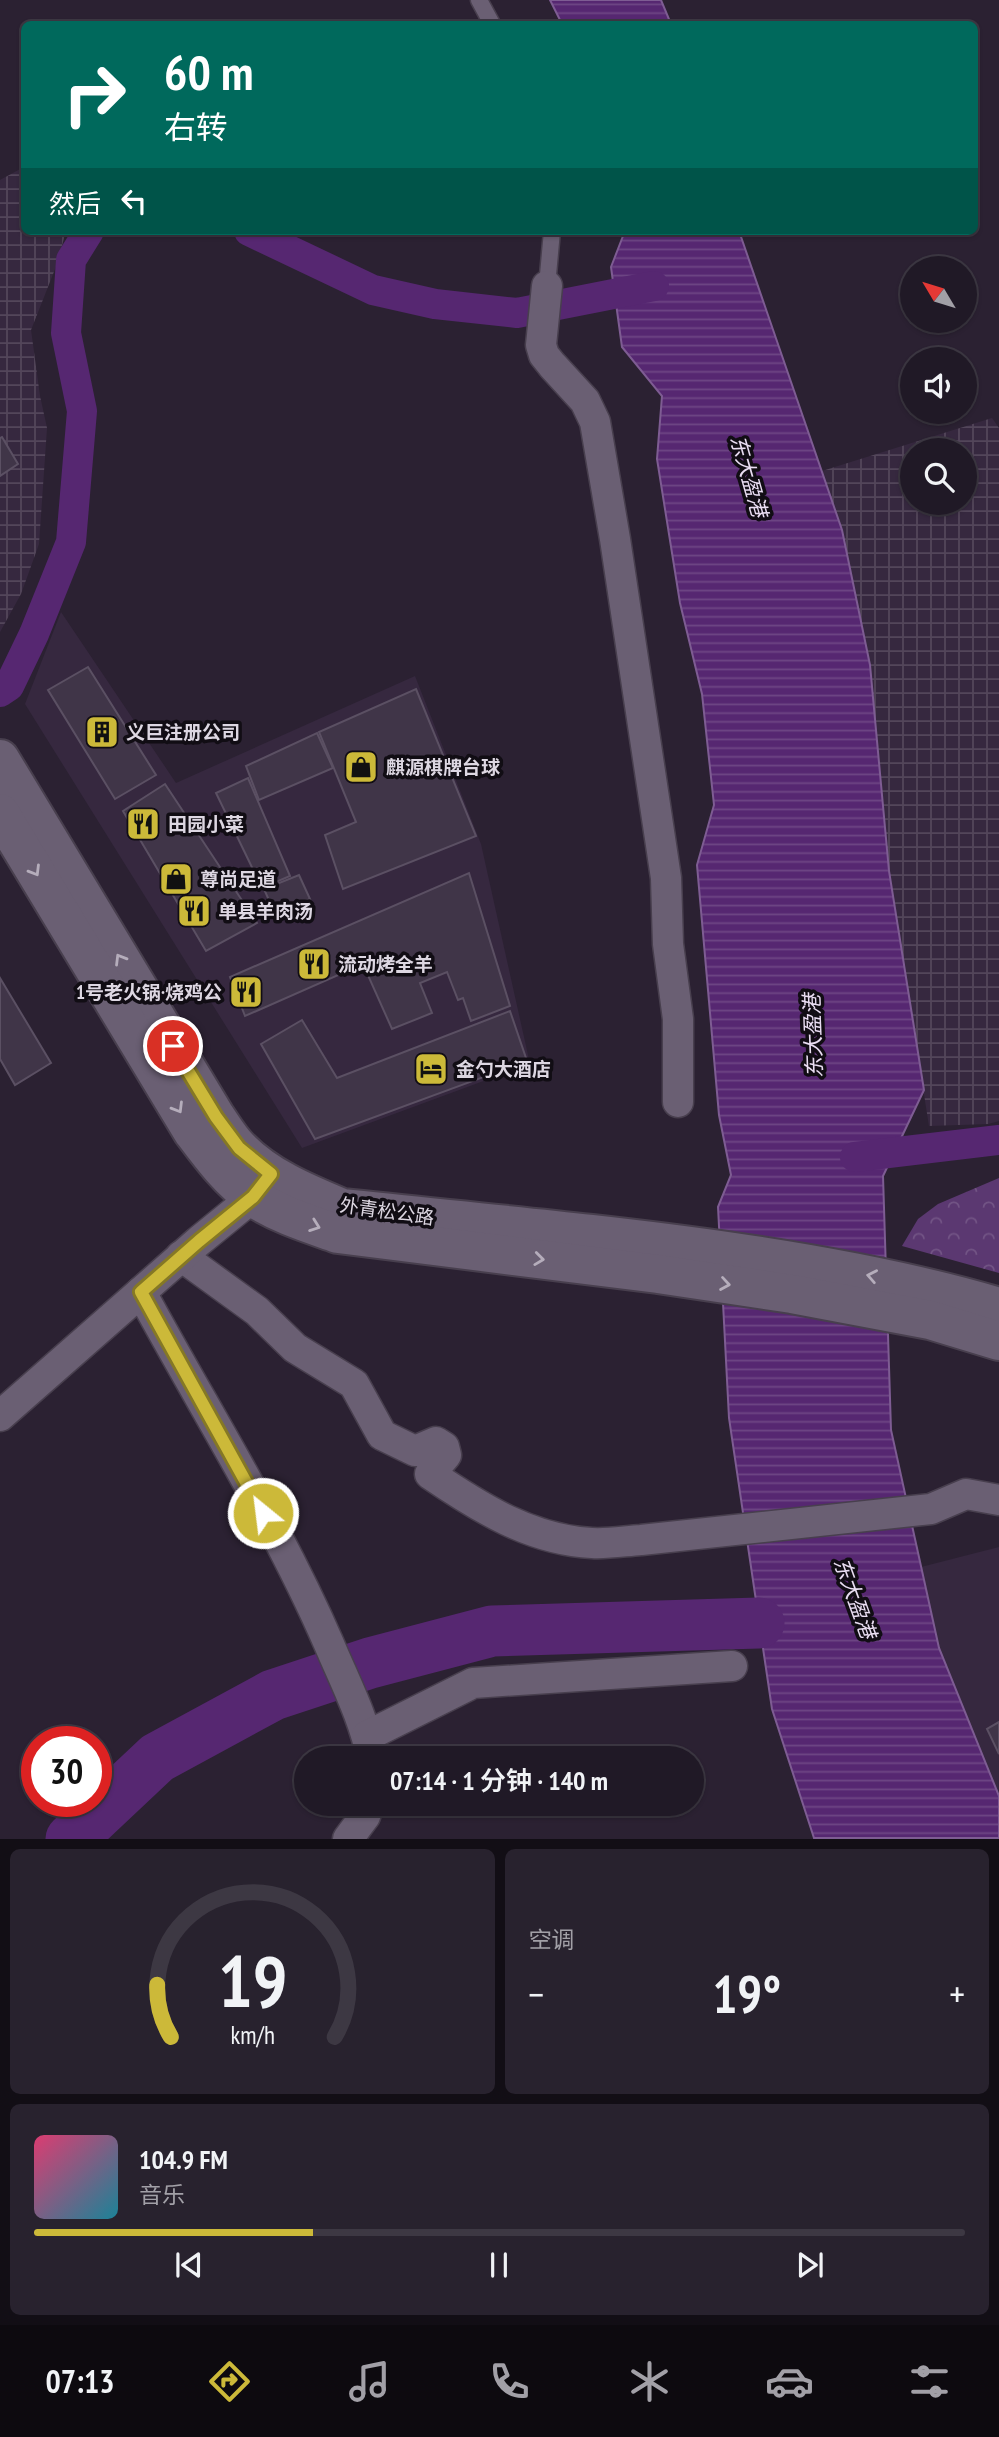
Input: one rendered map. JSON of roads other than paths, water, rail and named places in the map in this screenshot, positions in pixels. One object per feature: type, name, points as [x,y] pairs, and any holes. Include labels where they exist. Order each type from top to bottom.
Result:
[{"type":"main road","name":"外青松公路","points":[[0,759],[216,1117],[262,1185],[294,1219],[338,1234],[662,1258],[801,1262],[935,1304],[999,1340]]},
{"type":"main road","name":"外青松公路","points":[[0,813],[192,1131],[219,1166],[262,1185]]},
{"type":"main road","name":"外青松公路","points":[[935,1304],[999,1307]]},
{"type":"street","points":[[547,286],[541,345],[552,366],[585,401],[595,422],[617,552],[666,878],[668,944],[678,1019],[678,1101]]},
{"type":"street","points":[[0,1416],[262,1185]]},
{"type":"street","points":[[181,1256],[257,1311],[295,1349],[354,1384],[382,1435],[415,1451],[436,1442],[444,1447],[446,1455],[430,1474],[492,1514],[539,1534],[593,1544],[733,1532],[931,1509],[965,1494],[999,1500]]},
{"type":"street","points":[[141,1292],[301,1580],[365,1735],[473,1683],[732,1666]]},
{"type":"street","points":[[348,1839],[365,1816]]},
{"type":"lane","points":[[479,0],[490,21]]},
{"type":"lane","points":[[547,286],[552,235]]},
{"type":"water","points":[[550,0],[661,0],[670,21],[560,21]]},
{"type":"water","name":"东大盈港","points":[[623,235],[740,235],[842,530],[870,665],[889,871],[924,1090],[883,1176],[891,1430],[939,1648],[999,1796],[999,1838],[814,1838],[772,1709],[729,1418],[718,1207],[731,1175],[719,1115],[697,865],[714,805],[702,694],[680,603],[657,459],[662,396],[622,347],[611,267]]},
{"type":"waterway","points":[[0,692],[9,686],[34,634],[71,542],[82,411],[66,333],[71,260],[87,235]]},
{"type":"waterway","points":[[257,235],[373,290],[435,304],[517,313],[654,286]]},
{"type":"waterway","points":[[855,1157],[999,1140]]},
{"type":"waterway","points":[[71,1839],[157,1758],[273,1695],[370,1663],[492,1631],[759,1623]]},
{"type":"place","name":"义巨注册公司","points":[[102,732]]},
{"type":"place","name":"麒源棋牌台球","points":[[361,767]]},
{"type":"place","name":"田园小菜","points":[[143,824]]},
{"type":"place","name":"尊尚足道","points":[[176,879]]},
{"type":"place","name":"单县羊肉汤","points":[[194,911]]},
{"type":"place","name":"流动烤全羊","points":[[314,964]]},
{"type":"place","name":"1号老火锅·烧鸡公","points":[[246,992]]},
{"type":"place","name":"金勺大酒店","points":[[431,1069]]}]
